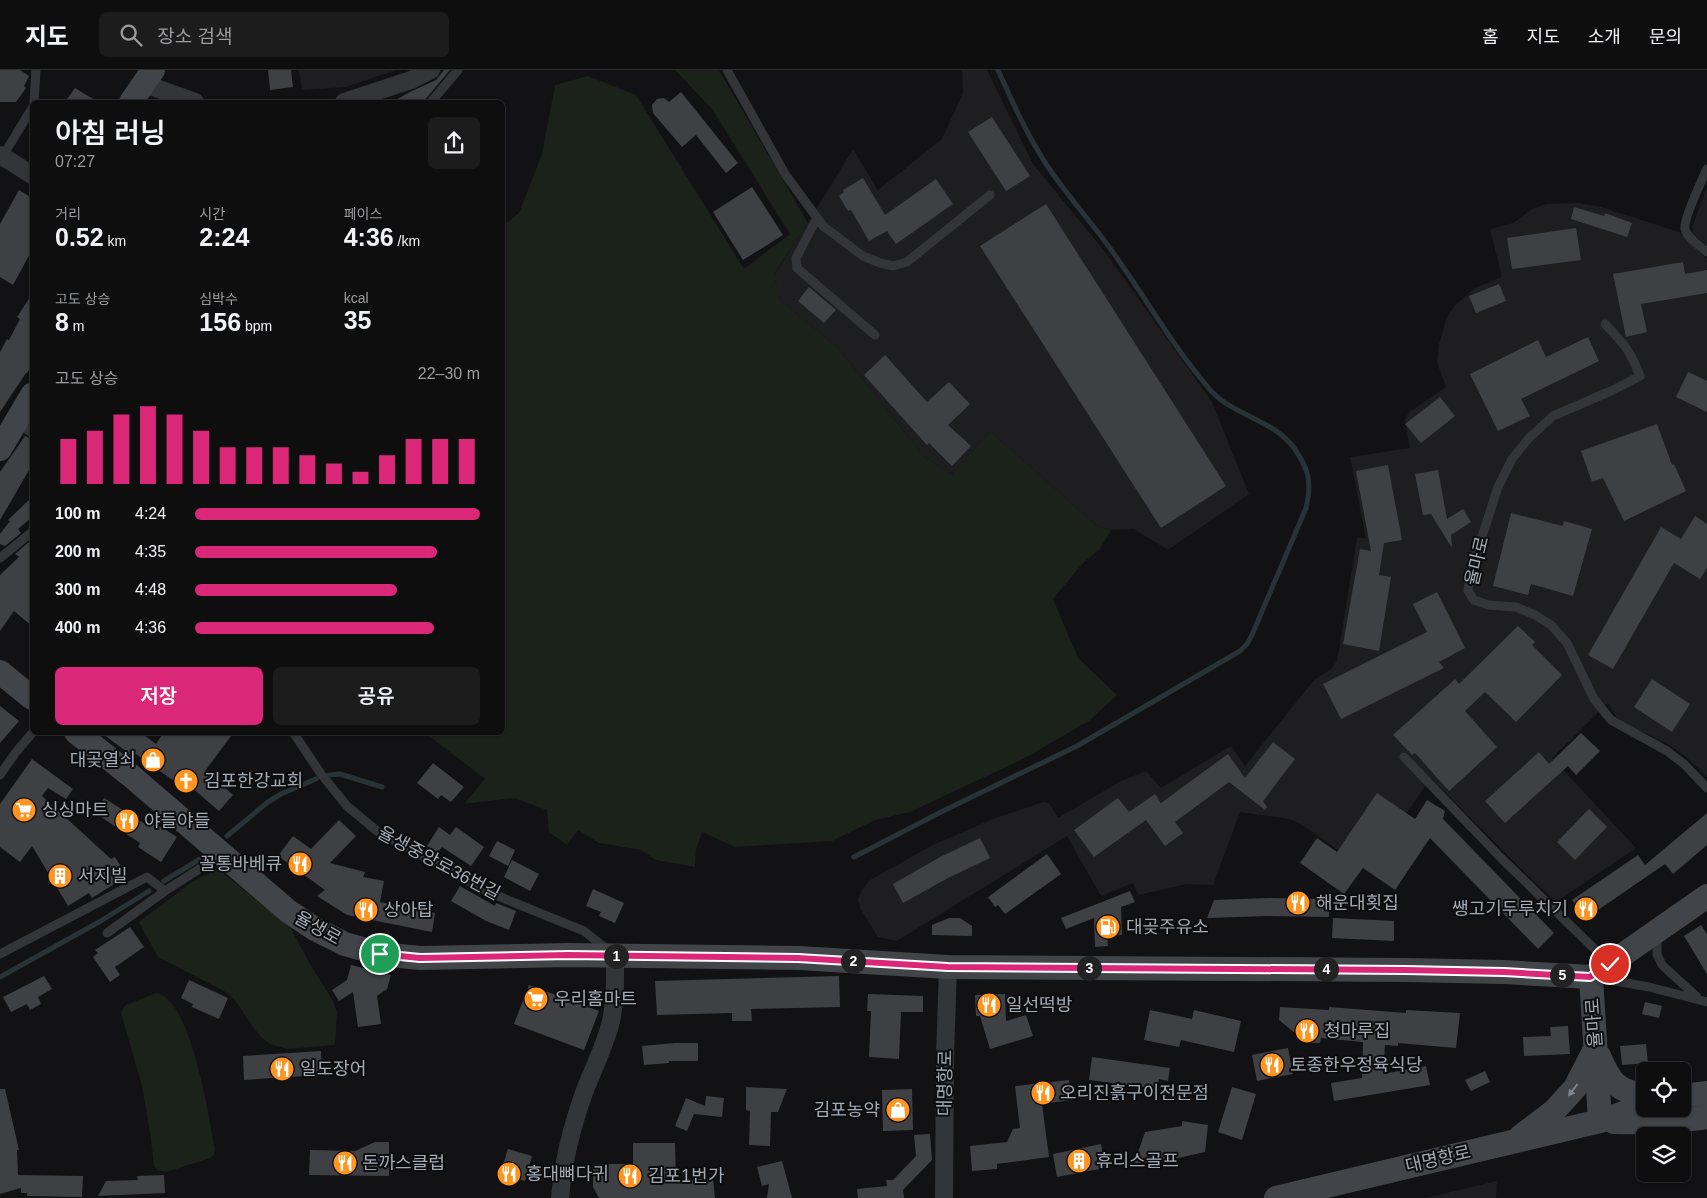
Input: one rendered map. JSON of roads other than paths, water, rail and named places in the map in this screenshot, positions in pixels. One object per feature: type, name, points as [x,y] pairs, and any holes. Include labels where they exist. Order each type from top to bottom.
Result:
[{"type":"street","points":[[350,100],[411,80],[431,70]]},
{"type":"street","points":[[132,100],[149,77],[190,100]]},
{"type":"street","points":[[1,155],[30,174]]},
{"type":"street","points":[[0,449],[24,427],[30,403]]},
{"type":"street","points":[[0,672],[30,696]]},
{"type":"street","name":"율생로","points":[[80,735],[130,775],[288,911],[315,929],[345,944],[380,954],[420,958],[615,956],[798,958],[948,967],[1504,972],[1600,970]]},
{"type":"street","points":[[1600,970],[1707,896]]},
{"type":"street","points":[[560,1198],[561,1183],[571,1139],[585,1090],[598,1061],[610,1024],[614,1004],[615,956]]},
{"type":"street","name":"대명항로","points":[[944,1198],[948,967]]},
{"type":"street","name":"율마로","points":[[1600,970],[1595,1047],[1600,1121]]},
{"type":"street","points":[[1595,1047],[1607,1076],[1615,1085],[1625,1091],[1636,1093]]},
{"type":"street","points":[[1514,1141],[1554,1111],[1575,1088],[1595,1047]]},
{"type":"street","points":[[1691,1095],[1707,1093]]},
{"type":"street","name":"대명항로","points":[[1276,1198],[1600,1121],[1636,1109]]},
{"type":"street","name":"대명항로","points":[[1600,1121],[1677,1122],[1707,1117]]},
{"type":"lane","points":[[34,100],[36,70]]},
{"type":"lane","points":[[433,100],[458,70]]},
{"type":"lane","points":[[727,70],[785,174],[823,226],[863,256],[893,266],[906,262],[990,196]]},
{"type":"lane","points":[[1,155],[30,111]]},
{"type":"lane","points":[[1707,169],[1688,214],[1685,228],[1689,235],[1707,252]]},
{"type":"lane","points":[[818,218],[796,258],[798,268],[875,335]]},
{"type":"lane","name":"율마로","points":[[1605,324],[1624,343],[1632,356],[1640,376],[1611,391],[1553,416],[1528,438],[1512,458],[1498,487],[1470,574],[1468,591],[1474,600],[1488,605],[1516,607],[1535,615],[1551,625],[1568,644],[1594,699],[1611,720],[1667,751],[1684,764],[1707,788]]},
{"type":"lane","points":[[0,559],[30,534]]},
{"type":"lane","points":[[0,775],[30,735]]},
{"type":"lane","name":"율생중앙로36번길","points":[[295,735],[321,774],[347,806],[377,831],[488,892],[584,931],[615,956]]},
{"type":"lane","points":[[1404,757],[1501,858],[1600,970],[1625,982],[1703,1001]]},
{"type":"lane","points":[[106,933],[221,854]]},
{"type":"lane","points":[[0,954],[147,877],[165,891]]},
{"type":"lane","points":[[1656,932],[1657,954],[1662,965],[1703,1001]]},
{"type":"waterway","points":[[854,857],[943,811],[1077,746],[1240,651],[1252,635],[1306,508],[1308,499],[1308,476],[1294,448],[1277,431],[1222,401],[1210,390],[1194,370],[1112,251],[1048,167],[1027,132],[998,70]]},
{"type":"waterway","points":[[329,775],[340,774],[382,787]]},
{"type":"waterway","points":[[227,836],[268,802],[281,794],[316,779]]},
{"type":"waterway","points":[[164,881],[200,859]]},
{"type":"waterway","points":[[0,977],[99,922],[149,891]]},
{"type":"place","name":"대곶열쇠","points":[[153,760]]},
{"type":"place","name":"김포한강교회","points":[[186,781]]},
{"type":"place","name":"싱싱마트","points":[[24,810]]},
{"type":"place","name":"야들야들","points":[[127,821]]},
{"type":"place","name":"꼴통바베큐","points":[[300,864]]},
{"type":"place","name":"서지빌","points":[[60,876]]},
{"type":"place","name":"해운대횟집","points":[[1298,903]]},
{"type":"place","name":"쌩고기두루치기","points":[[1586,909]]},
{"type":"place","name":"상아탑","points":[[366,910]]},
{"type":"place","name":"대곶주유소","points":[[1108,927]]},
{"type":"place","name":"우리홈마트","points":[[536,999]]},
{"type":"place","name":"일선떡방","points":[[989,1005]]},
{"type":"place","name":"청마루집","points":[[1307,1031]]},
{"type":"place","name":"토종한우정육식당","points":[[1272,1065]]},
{"type":"place","name":"일도장어","points":[[282,1069]]},
{"type":"place","name":"오리진흙구이전문점","points":[[1043,1093]]},
{"type":"place","name":"김포농약","points":[[898,1110]]},
{"type":"place","name":"휴리스골프","points":[[1079,1161]]},
{"type":"place","name":"돈까스클럽","points":[[345,1163]]},
{"type":"place","name":"홍대뼈다귀","points":[[509,1174]]},
{"type":"place","name":"김포1번가","points":[[630,1176]]}]
